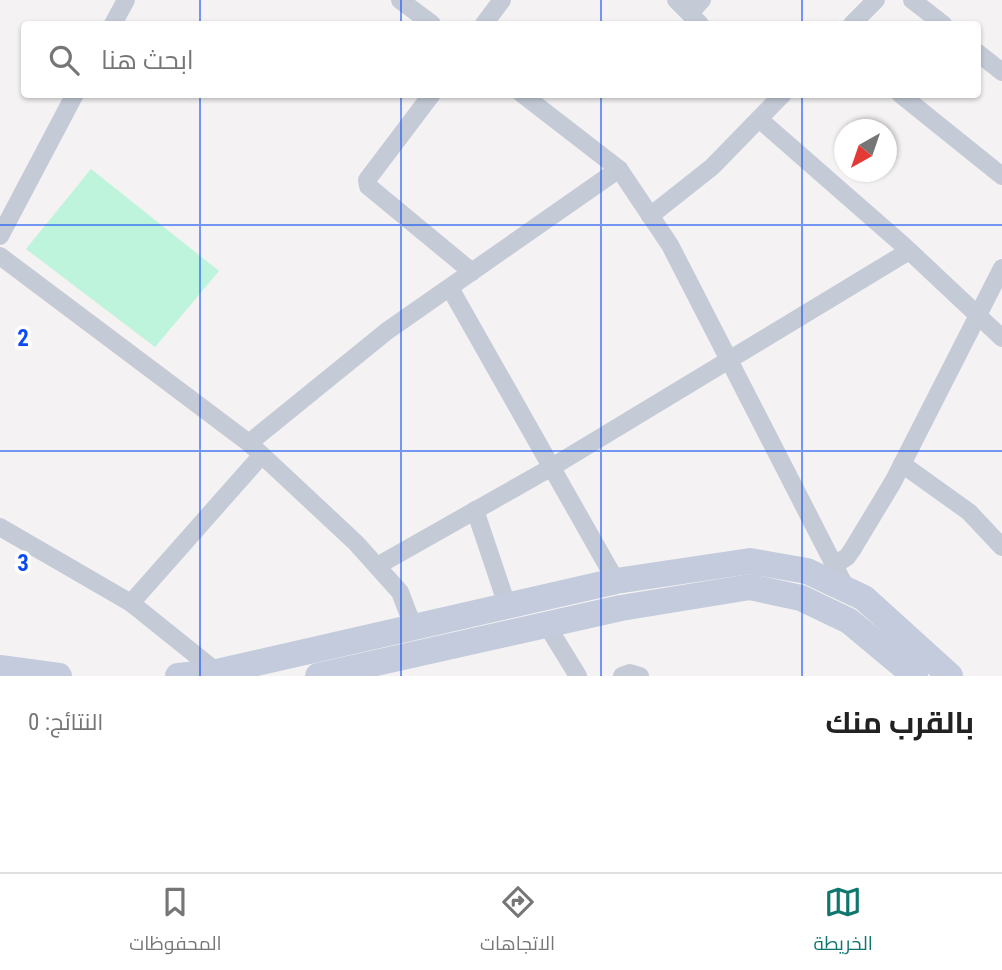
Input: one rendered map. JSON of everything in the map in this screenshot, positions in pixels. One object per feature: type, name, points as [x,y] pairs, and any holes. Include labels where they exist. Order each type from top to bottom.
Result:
[{"type":"main road","points":[[178,676],[216,672],[616,582],[750,561],[807,571],[864,598],[950,676]]},
{"type":"main road","points":[[318,676],[392,668],[546,624],[621,608],[750,587],[801,598],[849,621],[912,675]]},
{"type":"main road","points":[[0,668],[60,676]]},
{"type":"street","points":[[115,21],[126,0]]},
{"type":"street","points":[[400,0],[428,21]]},
{"type":"street","points":[[486,21],[502,0]]},
{"type":"street","points":[[676,0],[695,19],[702,0]]},
{"type":"street","points":[[855,21],[876,0]]},
{"type":"street","points":[[912,0],[939,21]]},
{"type":"street","points":[[981,54],[1002,72]]},
{"type":"street","points":[[0,236],[73,98]]},
{"type":"street","points":[[429,98],[367,180],[368,186],[472,272]]},
{"type":"street","points":[[527,98],[619,169],[670,245],[848,590]]},
{"type":"street","points":[[650,216],[712,167],[759,119],[774,98]]},
{"type":"street","points":[[905,98],[1002,176]]},
{"type":"street","points":[[759,119],[909,251],[1002,338]]},
{"type":"street","points":[[131,603],[255,450],[387,331],[619,169]]},
{"type":"street","points":[[377,566],[552,467],[909,251]]},
{"type":"street","points":[[0,256],[255,450],[356,543],[377,566],[400,592],[412,626]]},
{"type":"street","points":[[834,565],[847,557],[852,550],[902,464],[1002,268]]},
{"type":"street","points":[[450,288],[616,582]]},
{"type":"street","points":[[902,464],[969,512],[1002,547]]},
{"type":"street","points":[[475,510],[507,606]]},
{"type":"street","points":[[0,527],[131,603],[216,672]]},
{"type":"street","points":[[546,624],[578,676]]},
{"type":"street","points":[[622,676],[630,673],[640,676]]},
{"type":"green space","points":[[91,169],[219,271],[155,347],[26,249]]}]
